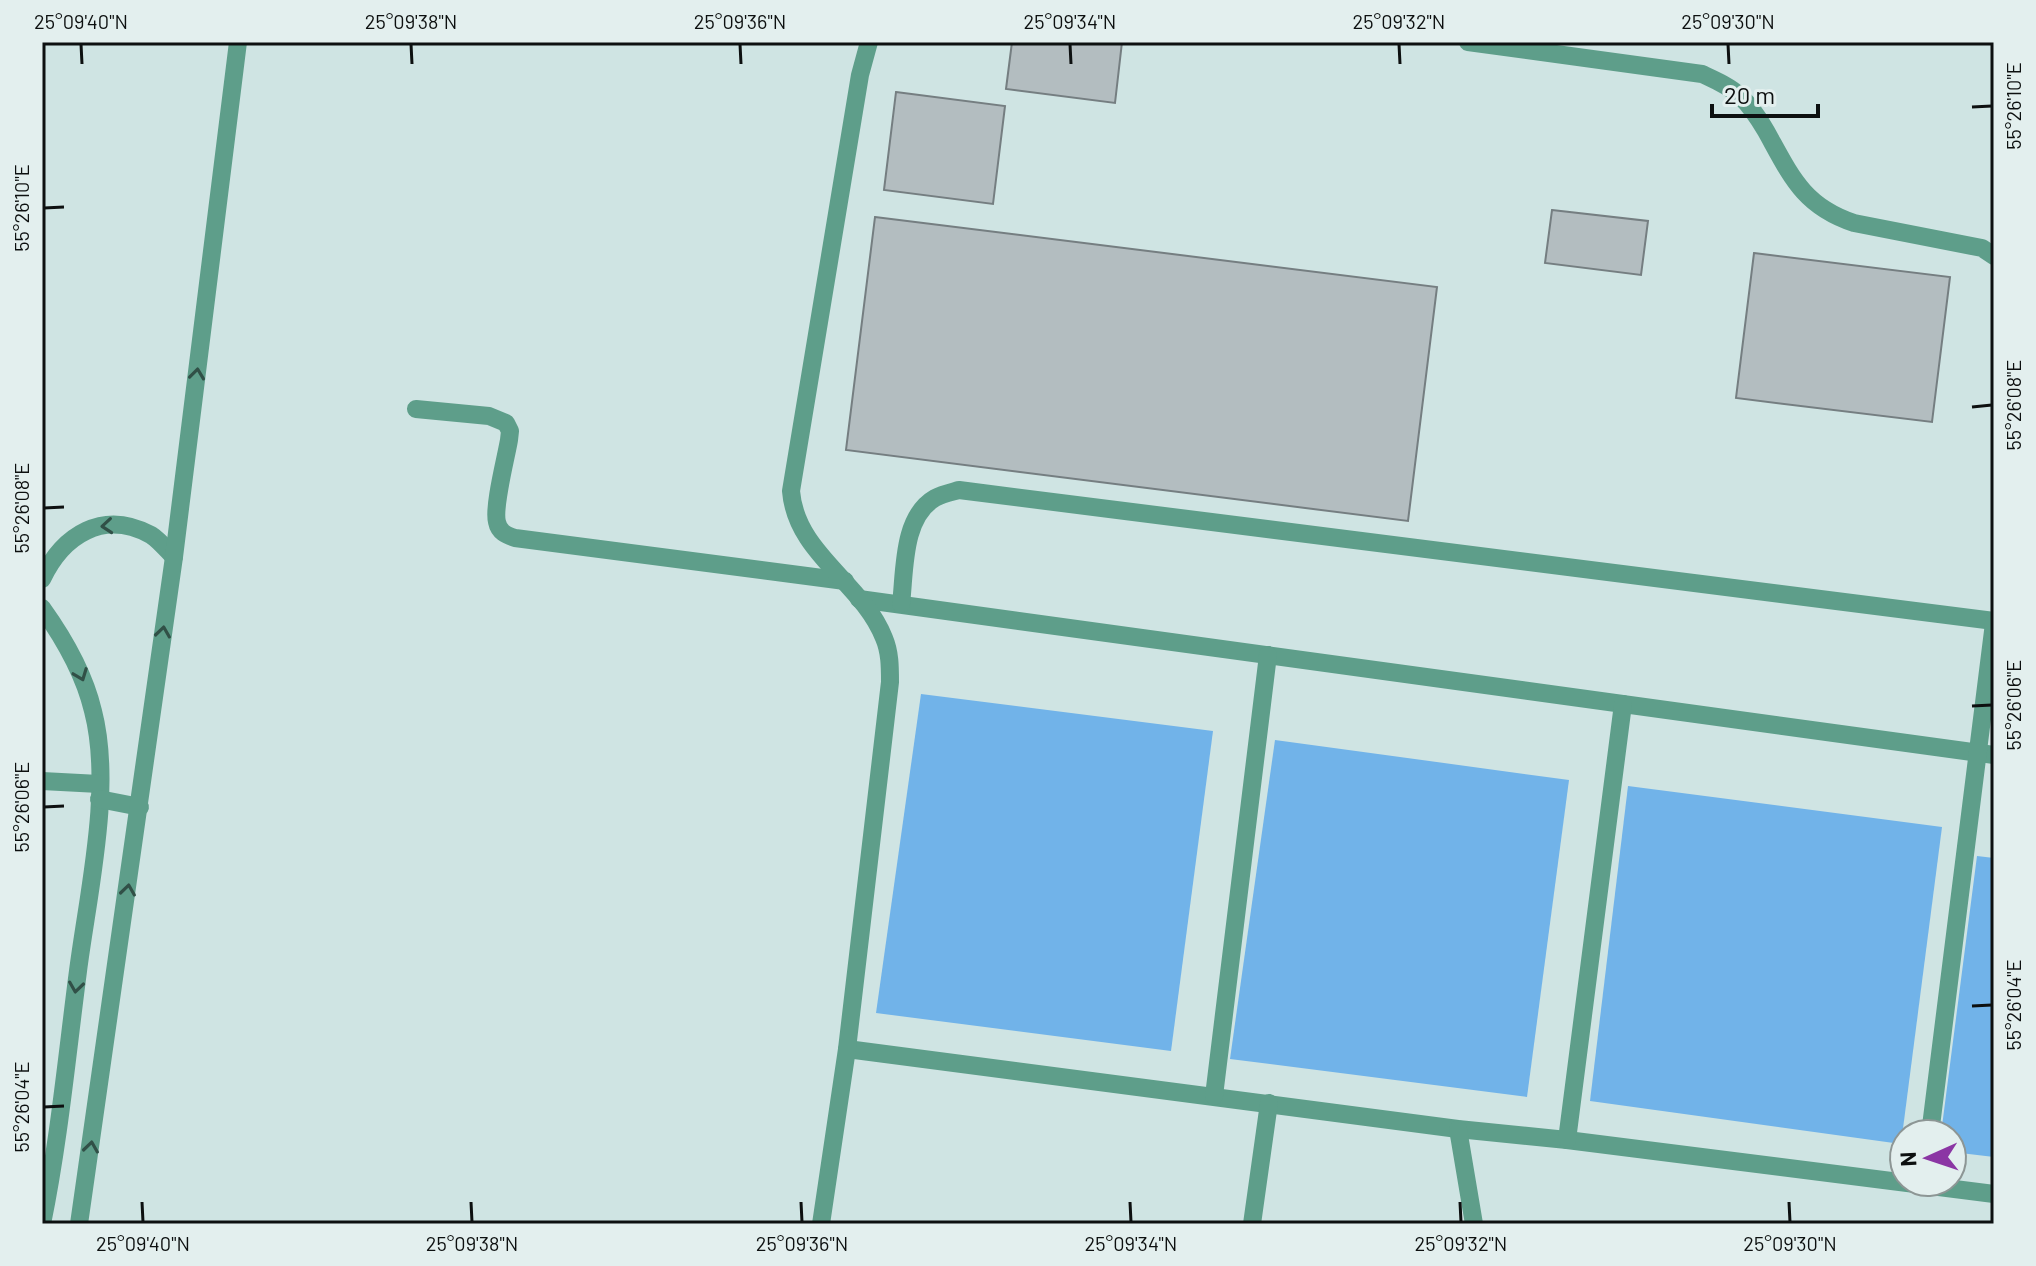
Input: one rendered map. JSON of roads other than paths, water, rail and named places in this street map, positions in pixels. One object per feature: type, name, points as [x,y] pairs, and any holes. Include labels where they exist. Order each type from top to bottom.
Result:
[{"type":"lane","points":[[79,1224],[174,557],[238,42]]},
{"type":"lane","points":[[821,1224],[847,1049],[890,682],[890,659],[884,638],[859,599],[808,540],[792,507],[791,491],[860,75],[869,42]]},
{"type":"lane","points":[[1468,42],[1702,74],[1741,96],[1755,113],[1800,191],[1816,206],[1854,223],[1982,248],[1994,256]]},
{"type":"lane","points":[[416,409],[489,416],[506,423],[510,431],[509,440],[496,511],[497,524],[504,534],[845,581]]},
{"type":"lane","points":[[901,604],[908,546],[915,519],[933,498],[959,490],[1994,622],[1986,754],[1932,1118]]},
{"type":"lane","points":[[42,579],[69,539],[95,526],[125,525],[153,536],[174,557]]},
{"type":"lane","points":[[859,599],[1986,754]]},
{"type":"lane","points":[[42,608],[60,632],[85,684],[94,712],[100,755],[99,792],[42,1224]]},
{"type":"lane","points":[[1214,1096],[1268,655]]},
{"type":"lane","points":[[1567,1140],[1623,704]]},
{"type":"lane","points":[[42,781],[99,792],[140,807]]},
{"type":"lane","points":[[847,1049],[1458,1129],[1888,1180]]},
{"type":"lane","points":[[1252,1224],[1269,1103]]},
{"type":"lane","points":[[1458,1129],[1474,1224]]},
{"type":"lane","points":[[1968,1190],[1994,1194]]},
{"type":"lane","points":[[48,1196],[83,1201]]},
{"type":"water","points":[[921,694],[1213,731],[1171,1051],[876,1013]]},
{"type":"water","points":[[1275,740],[1569,780],[1527,1097],[1230,1059]]},
{"type":"water","points":[[1628,786],[1942,827],[1904,1118],[1888,1118],[1888,1142],[1590,1101]]},
{"type":"water","points":[[1977,856],[1994,858],[1994,1157],[1968,1154],[1968,1118],[1943,1118]]}]
